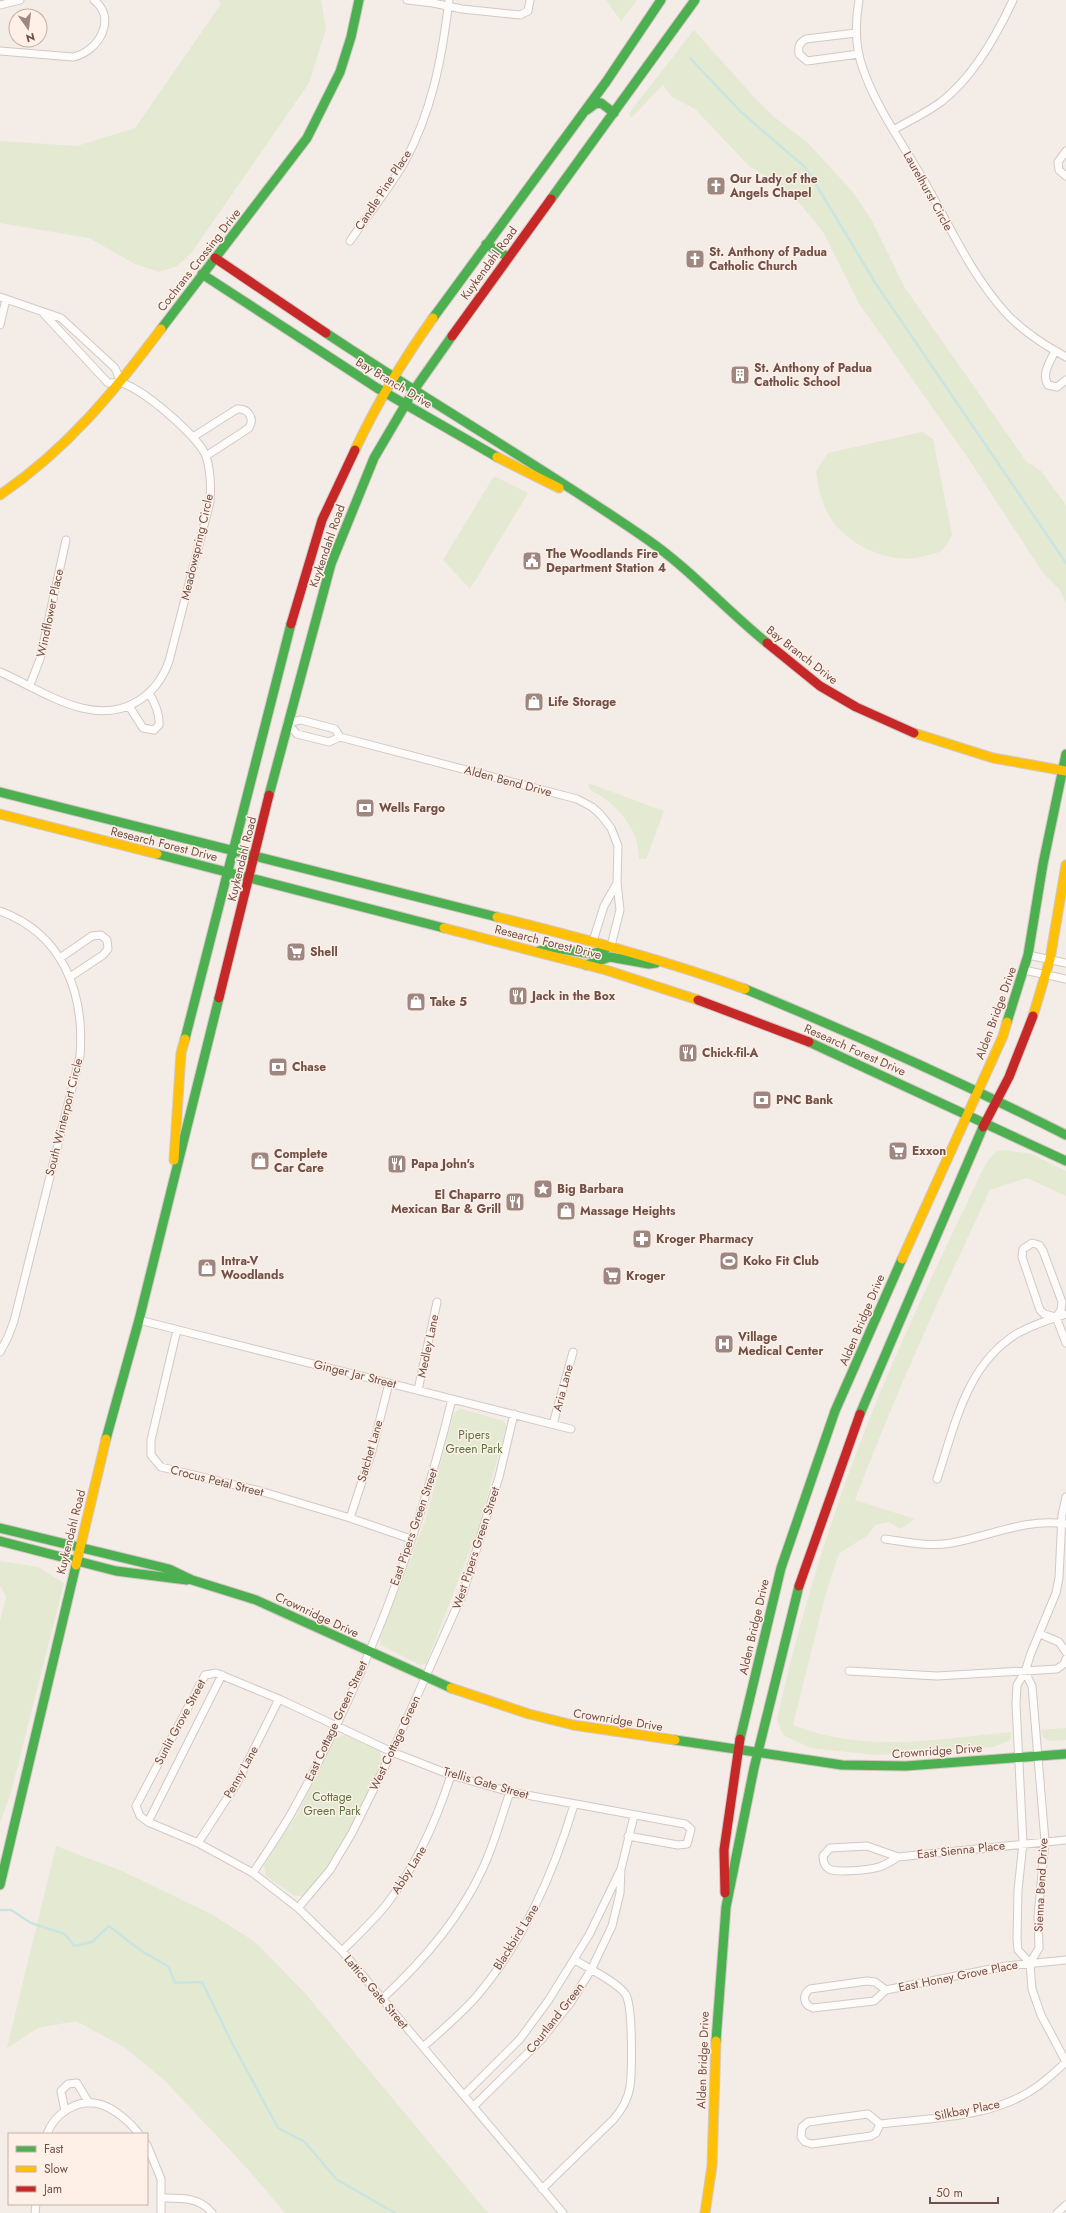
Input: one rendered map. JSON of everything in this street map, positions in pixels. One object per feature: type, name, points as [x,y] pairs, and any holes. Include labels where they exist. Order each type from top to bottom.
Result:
[{"type":"street","points":[[0,5],[20,0]]},
{"type":"street","points":[[0,51],[73,57],[82,55],[96,44],[105,29],[105,15],[100,5],[94,0]]},
{"type":"street","name":"Cochrans Crossing Drive","points":[[0,495],[43,462],[75,433],[120,382],[307,138],[330,97],[346,58],[359,0]]},
{"type":"street","points":[[407,0],[448,3],[520,15],[528,11],[530,0]]},
{"type":"street","name":"Kuykendahl Road","points":[[172,1186],[181,1053],[299,592],[322,520],[385,391],[414,344],[583,113],[661,0]]},
{"type":"street","name":"Kuykendahl Road","points":[[1,1882],[104,1448],[139,1320],[287,723],[337,549],[374,458],[414,390],[508,256],[614,113],[694,0]]},
{"type":"street","name":"Laurelhurst Circle","points":[[859,0],[856,33],[859,54],[867,80],[893,130],[924,181],[963,254],[998,304],[1017,324],[1066,357]]},
{"type":"street","points":[[893,130],[941,102],[965,79],[995,34],[1013,0]]},
{"type":"street","name":"Candle Pine Place","points":[[350,241],[388,188],[416,139],[435,87],[441,60],[448,3]]},
{"type":"street","points":[[856,33],[806,39],[801,42],[798,47],[799,54],[807,61],[859,54]]},
{"type":"street","points":[[583,113],[594,104],[601,103],[614,113]]},
{"type":"street","points":[[1066,151],[1058,162],[1060,170],[1066,176]]},
{"type":"street","points":[[486,244],[508,256]]},
{"type":"street","name":"Bay Branch Drive","points":[[215,258],[393,378],[549,475],[581,498],[649,541],[691,574],[790,664],[820,686],[856,707],[893,725],[953,747],[993,758],[1064,771]]},
{"type":"street","name":"Bay Branch Drive","points":[[202,274],[324,356],[405,404],[513,466],[581,498]]},
{"type":"street","points":[[0,325],[3,298],[44,314],[61,318],[116,368],[120,382]]},
{"type":"street","name":"Meadowspring Circle","points":[[44,314],[108,383],[120,382],[134,389],[172,417],[193,437],[206,456],[211,491],[207,515],[169,661],[165,672],[149,693],[128,707]]},
{"type":"street","points":[[1055,351],[1045,374],[1045,380],[1048,385],[1057,387],[1066,380]]},
{"type":"street","points":[[193,437],[237,410],[244,410],[250,414],[251,421],[249,428],[206,456]]},
{"type":"street","name":"Windflower Place","points":[[30,685],[40,659],[66,540]]},
{"type":"street","points":[[0,672],[64,702],[88,710],[107,711],[128,707],[143,728],[154,730],[159,725],[159,718],[154,700],[149,693]]},
{"type":"street","name":"Alden Bend Drive","points":[[287,723],[301,720],[335,729],[340,737]]},
{"type":"street","name":"Alden Bend Drive","points":[[287,723],[297,734],[329,742],[340,737],[577,799],[592,807],[600,814],[611,828],[618,846],[617,883],[620,910],[611,946]]},
{"type":"street","name":"Alden Bridge Drive","points":[[705,2213],[712,2166],[717,2008],[726,1907],[724,1850],[738,1751],[778,1576],[833,1419],[884,1298],[1003,1036],[1028,955],[1066,754]]},
{"type":"street","name":"Research Forest Drive","points":[[0,792],[593,941],[664,962],[745,989],[808,1015],[978,1091],[1066,1135]]},
{"type":"street","name":"Research Forest Drive","points":[[0,814],[586,965],[672,990],[737,1013],[807,1041],[1066,1161]]},
{"type":"street","name":"Alden Bridge Drive","points":[[726,1907],[758,1754],[798,1589],[832,1486],[861,1410],[985,1124],[1009,1077],[1036,1010],[1050,959],[1066,865]]},
{"type":"street","name":"Alden Bend Drive","points":[[593,941],[604,906],[617,883]]},
{"type":"street","name":"South Winterport Circle","points":[[0,911],[15,917],[38,933],[60,958],[70,977],[81,1018],[80,1056],[14,1321],[0,1352]]},
{"type":"street","points":[[60,958],[92,936],[101,935],[107,940],[108,949],[103,955],[70,977]]},
{"type":"street","points":[[535,952],[553,948],[582,954],[593,954],[611,946]]},
{"type":"street","points":[[1028,955],[1066,963]]},
{"type":"street","points":[[586,965],[610,956],[649,964],[664,962]]},
{"type":"street","points":[[1024,970],[1066,979]]},
{"type":"street","points":[[1028,1244],[1039,1245],[1043,1251],[1062,1302],[1061,1310],[1056,1317],[1044,1314],[1040,1310],[1022,1257],[1023,1250],[1028,1244]]},
{"type":"street","name":"Medley Lane","points":[[418,1390],[437,1302]]},
{"type":"street","points":[[937,1478],[967,1390],[976,1374],[1001,1345],[1034,1325],[1066,1314]]},
{"type":"street","points":[[1056,1317],[1066,1344]]},
{"type":"street","name":"Ginger Jar Street","points":[[139,1320],[570,1429]]},
{"type":"street","name":"Crocus Petal Street","points":[[177,1330],[151,1440],[151,1455],[161,1468],[260,1491],[350,1518],[411,1539]]},
{"type":"street","name":"Aria Lane","points":[[553,1424],[573,1352]]},
{"type":"street","name":"Satchet Lane","points":[[350,1518],[372,1451],[389,1383]]},
{"type":"street","name":"East Pipers Green Street","points":[[368,1651],[423,1509],[452,1399]]},
{"type":"street","name":"West Pipers Green Street","points":[[426,1678],[463,1593],[499,1477],[514,1414]]},
{"type":"street","name":"Sienna Bend Drive","points":[[1066,1497],[1059,1578],[1051,1608],[1025,1672],[1017,1685],[1018,1758],[1023,1843],[1018,1890],[1018,1950],[1030,1963],[1036,2002],[1047,2029],[1066,2062]]},
{"type":"street","points":[[885,1539],[919,1544],[952,1543],[1019,1525],[1038,1522],[1064,1524]]},
{"type":"street","name":"Crownridge Drive","points":[[0,1528],[80,1546],[169,1569],[192,1580],[256,1600],[426,1678],[504,1706],[573,1725],[818,1763],[864,1766],[906,1766],[1066,1754]]},
{"type":"street","name":"Crownridge Drive","points":[[0,1541],[76,1561],[166,1580],[192,1580]]},
{"type":"street","points":[[1040,1634],[1059,1642],[1066,1652]]},
{"type":"street","name":"East Cottage Green Street","points":[[253,1873],[292,1813],[335,1726],[368,1651]]},
{"type":"street","points":[[849,1671],[937,1676],[1025,1672],[1057,1669],[1064,1664],[1066,1659]]},
{"type":"street","name":"Sienna Bend Drive","points":[[1025,1672],[1032,1686],[1045,1841],[1038,1916],[1039,1948],[1030,1963]]},
{"type":"street","name":"Sunlit Grove Street","points":[[211,1673],[222,1675],[148,1822],[140,1816],[136,1806],[205,1675],[211,1673]]},
{"type":"street","name":"Trellis Gate Street","points":[[222,1675],[279,1699],[392,1752],[451,1775],[510,1792],[634,1816],[685,1824],[691,1829],[687,1844],[678,1845],[628,1836]]},
{"type":"street","name":"West Cottage Green","points":[[298,1908],[316,1888],[341,1852],[392,1752],[426,1678]]},
{"type":"street","name":"Penny Lane","points":[[198,1843],[237,1783],[279,1699]]},
{"type":"street","name":"Abby Lane","points":[[342,1951],[386,1906],[407,1875],[426,1843],[451,1775]]},
{"type":"street","points":[[382,1999],[415,1968],[439,1940],[473,1888],[491,1848],[510,1792]]},
{"type":"street","name":"Blackbird Lane","points":[[423,2047],[476,1997],[518,1938],[553,1869],[574,1805]]},
{"type":"street","name":"Courtland Green","points":[[474,2106],[540,2040],[571,2002],[591,1970],[612,1926],[620,1893],[621,1869],[634,1816]]},
{"type":"street","name":"Lattice Gate Street","points":[[148,1822],[198,1843],[253,1873],[298,1908],[342,1951],[563,2213]]},
{"type":"street","name":"East Sienna Place","points":[[898,1857],[867,1846],[833,1847],[825,1853],[823,1859],[825,1866],[830,1870],[842,1870],[879,1867],[898,1857],[1023,1843],[1066,1840]]},
{"type":"street","name":"Courtland Green","points":[[464,2095],[520,2039],[575,1960],[621,1869]]},
{"type":"street","points":[[542,2189],[621,2112],[630,2088],[630,2017],[626,1995],[616,1986],[575,1960]]},
{"type":"street","name":"East Honey Grove Place","points":[[886,1990],[875,1982],[859,1982],[810,1989],[805,1994],[804,2000],[807,2006],[813,2008],[874,2001],[886,1990],[976,1971],[1030,1963],[1066,1960]]},
{"type":"street","name":"Silkbay Place","points":[[880,2124],[968,2113],[1009,2102],[1038,2087],[1066,2062]]},
{"type":"street","points":[[65,2111],[61,2091],[68,2084],[77,2083],[89,2103]]},
{"type":"street","points":[[48,2133],[60,2113],[77,2105],[89,2103],[99,2104],[108,2108],[138,2133]]},
{"type":"street","points":[[868,2114],[880,2124],[876,2133],[871,2136],[812,2144],[803,2140],[800,2134],[802,2127],[808,2122],[868,2114]]},
{"type":"street","points":[[148,2147],[158,2169],[162,2198],[161,2213]]},
{"type":"street","points":[[162,2198],[194,2200],[200,2202],[212,2213]]},
{"type":"street","points":[[1057,2213],[1066,2205]]},
{"type":"green space","points":[[219,0],[321,0],[326,29],[309,83],[192,252],[177,266],[159,272],[135,264],[89,238],[0,223],[0,141],[77,146],[135,128],[221,4]]},
{"type":"green space","points":[[606,0],[637,0],[621,21]]},
{"type":"green space","points":[[694,30],[753,96],[774,117],[807,142],[852,191],[871,219],[905,288],[1026,461],[1041,471],[1066,505],[1066,604],[1060,590],[1043,573],[968,458],[858,302],[823,232],[801,205],[772,180],[750,167],[695,109],[672,97],[663,85],[631,118],[629,113]]},
{"type":"green space","points":[[922,432],[933,439],[952,535],[942,550],[933,554],[915,558],[902,558],[889,557],[876,553],[853,541],[834,523],[822,498],[816,471],[828,453]]},
{"type":"green space","points":[[494,476],[528,493],[470,589],[443,560]]},
{"type":"green space","points":[[588,783],[664,811],[646,859],[639,859],[636,839],[628,822],[610,803],[597,793],[590,790]]},
{"type":"green space","points":[[1003,1150],[1031,1154],[1066,1171],[1066,1196],[1027,1178],[990,1190],[954,1267],[886,1421],[855,1500],[915,1519],[900,1529],[889,1522],[875,1525],[867,1536],[839,1553],[826,1593],[793,1725],[812,1732],[833,1737],[866,1741],[908,1742],[1012,1732],[1010,1740],[994,1747],[876,1755],[811,1748],[783,1735],[777,1719],[797,1636],[821,1554],[864,1433],[905,1336],[985,1165],[995,1152]]},
{"type":"green space","name":"Pipers Green Park","points":[[461,1409],[504,1421],[506,1428],[478,1529],[426,1664],[420,1665],[381,1645],[380,1638],[426,1518],[454,1413]]},
{"type":"green space","points":[[0,1561],[38,1567],[64,1583],[11,1792],[0,1823],[0,1621],[6,1597],[0,1585]]},
{"type":"green space","points":[[1066,1728],[1066,1740],[1050,1741],[1043,1737],[1041,1730]]},
{"type":"green space","name":"Cottage Green Park","points":[[344,1735],[380,1751],[382,1764],[338,1850],[315,1882],[302,1896],[295,1896],[266,1876],[264,1865],[298,1813],[334,1739]]},
{"type":"green space","points":[[56,1846],[122,1871],[213,1915],[255,1942],[304,1992],[488,2213],[285,2213],[245,2166],[163,2079],[124,2047],[76,2021],[38,2028],[7,2048]]},
{"type":"waterway","points":[[690,58],[741,112],[806,168],[876,284],[1066,563]]},
{"type":"waterway","points":[[0,1910],[11,1910],[31,1923],[65,1934],[74,1946],[92,1942],[109,1926],[140,1950],[169,1967],[175,1983],[202,1982],[232,2043],[278,2128],[305,2142],[336,2179],[395,2213]]},
{"type":"traffic: fast","points":[[161,329],[307,138],[340,72],[351,37],[359,0]]},
{"type":"traffic: fast","points":[[433,318],[606,82],[661,0]]},
{"type":"traffic: fast","points":[[551,199],[695,0]]},
{"type":"traffic: fast","points":[[587,110],[595,104],[601,103],[614,113]]},
{"type":"traffic: fast","points":[[486,244],[508,257]]},
{"type":"traffic: fast","points":[[202,274],[377,388],[497,457]]},
{"type":"traffic: fast","points":[[326,333],[568,487],[648,540],[679,564],[767,643]]},
{"type":"traffic: fast","points":[[269,795],[331,564],[374,458],[414,390],[452,336]]},
{"type":"traffic: fast","points":[[185,1039],[291,624]]},
{"type":"traffic: fast","points":[[1007,1022],[1028,955],[1043,864],[1066,754]]},
{"type":"traffic: fast","points":[[0,792],[497,917]]},
{"type":"traffic: fast","points":[[157,854],[444,928]]},
{"type":"traffic: fast","points":[[539,951],[555,948],[592,954],[605,950]]},
{"type":"traffic: fast","points":[[586,965],[610,957],[649,964],[656,963]]},
{"type":"traffic: fast","points":[[745,989],[907,1059],[1066,1135]]},
{"type":"traffic: fast","points":[[106,1439],[139,1320],[219,998]]},
{"type":"traffic: fast","points":[[809,1042],[1066,1161]]},
{"type":"traffic: fast","points":[[860,1414],[983,1127]]},
{"type":"traffic: fast","points":[[740,1739],[781,1568],[835,1411],[902,1259]]},
{"type":"traffic: fast","points":[[0,1528],[169,1569],[192,1580],[256,1600],[451,1688]]},
{"type":"traffic: fast","points":[[0,1541],[116,1571],[187,1580]]},
{"type":"traffic: fast","points":[[0,1885],[76,1565]]},
{"type":"traffic: fast","points":[[716,2041],[726,1907],[754,1768],[799,1586]]},
{"type":"traffic: fast","points":[[675,1740],[842,1765],[906,1766],[1066,1754]]},
{"type":"traffic: slow","points":[[355,450],[372,415],[391,382],[433,318]]},
{"type":"traffic: slow","points":[[0,495],[47,459],[88,419],[107,398],[161,329]]},
{"type":"traffic: slow","points":[[497,457],[559,488]]},
{"type":"traffic: slow","points":[[914,733],[993,758],[1066,771]]},
{"type":"traffic: slow","points":[[0,814],[157,854]]},
{"type":"traffic: slow","points":[[1033,1016],[1050,959],[1066,865]]},
{"type":"traffic: slow","points":[[497,917],[622,950],[684,968],[745,989]]},
{"type":"traffic: slow","points":[[444,928],[606,970],[698,1000]]},
{"type":"traffic: slow","points":[[902,1259],[1003,1036],[1007,1022]]},
{"type":"traffic: slow","points":[[174,1160],[181,1053],[185,1039]]},
{"type":"traffic: slow","points":[[76,1565],[106,1439]]},
{"type":"traffic: slow","points":[[451,1688],[529,1714],[573,1725],[675,1740]]},
{"type":"traffic: slow","points":[[705,2213],[712,2166],[716,2041]]},
{"type":"traffic: jam","points":[[452,336],[551,199]]},
{"type":"traffic: jam","points":[[215,258],[326,333]]},
{"type":"traffic: jam","points":[[291,624],[322,520],[355,450]]},
{"type":"traffic: jam","points":[[767,643],[820,686],[856,707],[914,733]]},
{"type":"traffic: jam","points":[[219,998],[269,795]]},
{"type":"traffic: jam","points":[[698,1000],[809,1042]]},
{"type":"traffic: jam","points":[[983,1127],[1009,1077],[1033,1016]]},
{"type":"traffic: jam","points":[[799,1586],[860,1414]]},
{"type":"traffic: jam","points":[[725,1893],[724,1850],[740,1739]]},
{"type":"place","name":"Our Lady of the Angels Chapel","points":[[716,186]]},
{"type":"place","name":"St. Anthony of Padua Catholic Church","points":[[695,259]]},
{"type":"place","name":"St. Anthony of Padua Catholic School","points":[[740,375]]},
{"type":"place","name":"The Woodlands Fire Department Station 4","points":[[532,561]]},
{"type":"place","name":"Life Storage","points":[[534,702]]},
{"type":"place","name":"Wells Fargo","points":[[365,808]]},
{"type":"place","name":"Shell","points":[[296,952]]},
{"type":"place","name":"Jack in the Box","points":[[518,996]]},
{"type":"place","name":"Take 5","points":[[416,1002]]},
{"type":"place","name":"Chick-fil-A","points":[[688,1053]]},
{"type":"place","name":"Chase","points":[[278,1067]]},
{"type":"place","name":"PNC Bank","points":[[762,1100]]},
{"type":"place","name":"Exxon","points":[[898,1151]]},
{"type":"place","name":"Complete Car Care","points":[[260,1161]]},
{"type":"place","name":"Papa John's","points":[[397,1164]]},
{"type":"place","name":"Big Barbara","points":[[543,1189]]},
{"type":"place","name":"El Chaparro Mexican Bar & Grill","points":[[515,1202]]},
{"type":"place","name":"Massage Heights","points":[[566,1211]]},
{"type":"place","name":"Kroger Pharmacy","points":[[642,1239]]},
{"type":"place","name":"Koko Fit Club","points":[[729,1261]]},
{"type":"place","name":"Intra-V Woodlands","points":[[207,1268]]},
{"type":"place","name":"Kroger","points":[[612,1276]]},
{"type":"place","name":"Village Medical Center","points":[[724,1344]]}]
